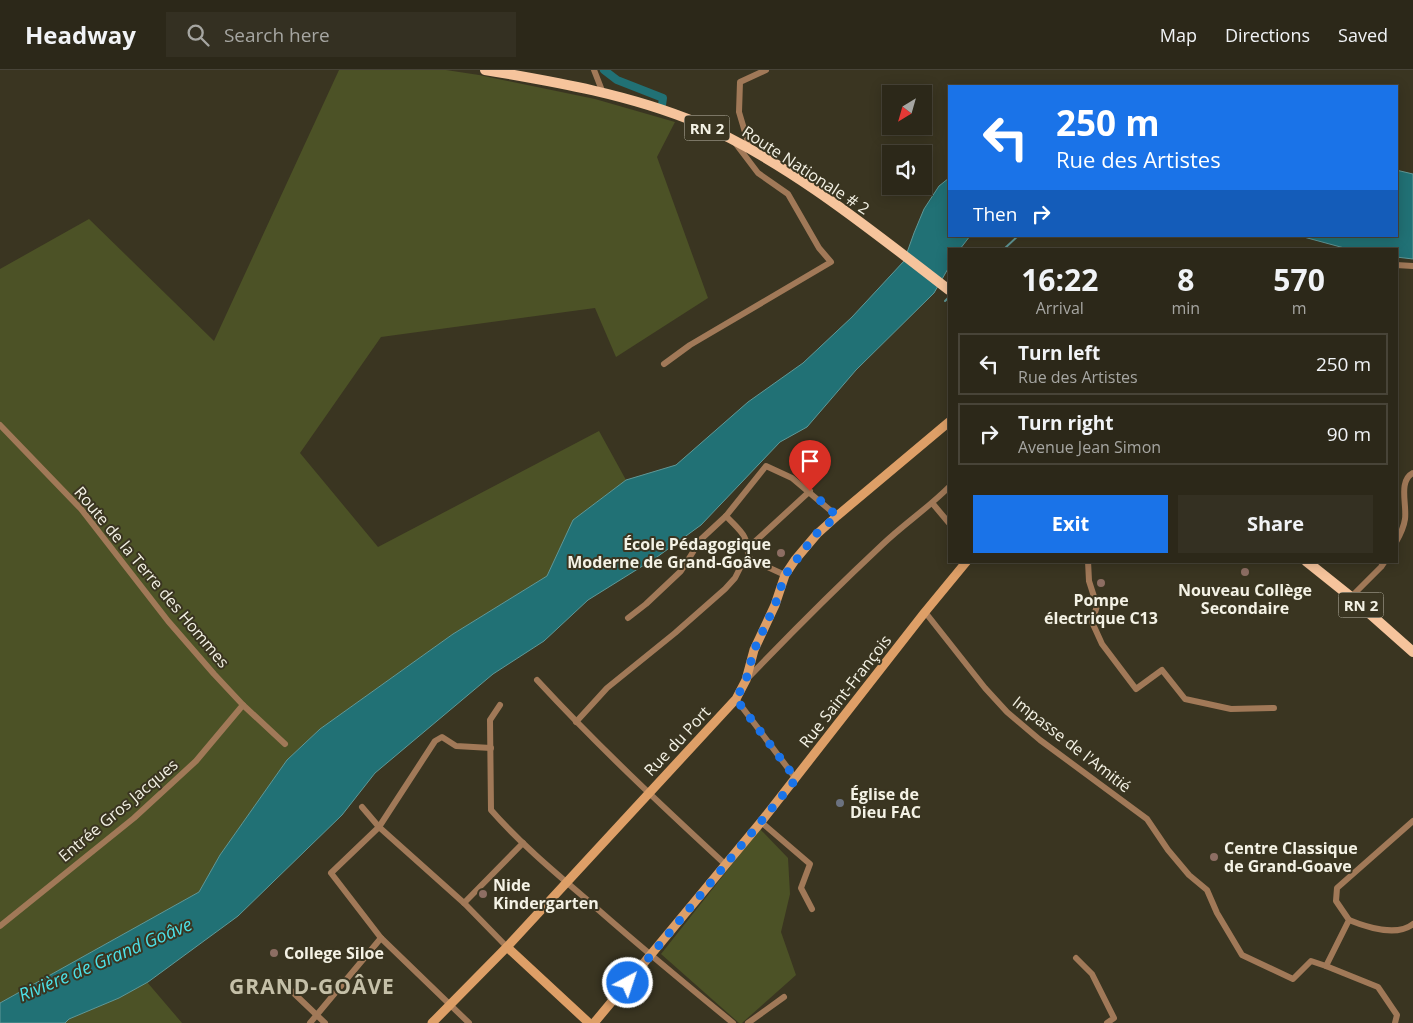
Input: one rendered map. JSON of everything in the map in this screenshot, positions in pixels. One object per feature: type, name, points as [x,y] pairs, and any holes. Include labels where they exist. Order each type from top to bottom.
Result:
[{"type":"main road","name":"Route Nationale # 2","points":[[485,70],[602,93],[672,113],[732,139],[831,201],[948,289]]},
{"type":"main road","name":"RN 2","points":[[1308,563],[1351,597],[1413,652]]},
{"type":"street","points":[[594,70],[602,93]]},
{"type":"street","points":[[750,150],[739,112],[740,82],[766,70]]},
{"type":"street","points":[[664,364],[693,344],[831,262],[819,248],[788,194],[758,172],[732,139]]},
{"type":"street","points":[[1398,265],[1413,266]]},
{"type":"street","points":[[746,680],[754,650],[775,605],[785,575],[816,534],[948,423]]},
{"type":"street","name":"Route de la Terre des Hommes","points":[[0,425],[81,509],[168,621],[243,705],[286,744]]},
{"type":"street","points":[[628,618],[646,604],[680,570],[698,542],[726,516],[766,466],[792,478],[810,491],[837,516]]},
{"type":"street","points":[[1398,537],[1405,520],[1404,483],[1408,476],[1413,473]]},
{"type":"street","name":"Rue du Port","points":[[432,1023],[507,947],[736,699],[746,680],[819,604],[878,548],[933,504],[948,488]]},
{"type":"street","points":[[749,547],[810,491]]},
{"type":"street","points":[[933,504],[948,522]]},
{"type":"street","points":[[576,722],[607,688],[687,624],[735,578],[743,562],[748,558],[749,547],[746,537],[726,516]]},
{"type":"street","points":[[748,558],[785,575]]},
{"type":"street","name":"Rue Saint-François","points":[[594,1023],[762,822],[965,563]]},
{"type":"street","points":[[1088,563],[1089,582],[1097,606],[1092,622],[1102,644],[1136,690],[1162,670],[1185,699],[1231,709],[1274,708]]},
{"type":"street","points":[[1351,597],[1384,563]]},
{"type":"street","name":"Impasse de l'Amitié","points":[[925,612],[985,688],[1007,712],[1040,740],[1147,820],[1174,857],[1207,890],[1217,913],[1242,955],[1293,979],[1311,961],[1326,966]]},
{"type":"street","points":[[537,680],[576,722],[648,793],[726,865]]},
{"type":"street","points":[[736,699],[796,779]]},
{"type":"street","name":"Entrée Gros Jacques","points":[[0,926],[134,818],[196,761],[243,705]]},
{"type":"street","points":[[500,705],[490,720],[491,810],[523,843],[566,882],[651,956],[733,1023]]},
{"type":"street","points":[[469,1023],[380,938],[330,873],[379,827],[435,741],[442,737],[456,746],[491,748]]},
{"type":"street","points":[[362,807],[379,827],[464,903],[507,947],[589,1023]]},
{"type":"street","points":[[1413,821],[1338,888],[1336,901],[1349,920],[1360,925],[1389,931],[1409,927],[1413,924]]},
{"type":"street","points":[[762,822],[810,864],[800,888],[812,909]]},
{"type":"street","points":[[464,903],[523,843]]},
{"type":"street","points":[[1349,920],[1326,966],[1378,987],[1397,1015],[1395,1023]]},
{"type":"street","points":[[310,1023],[380,938]]},
{"type":"street","points":[[1076,958],[1092,974],[1114,1018],[1107,1023]]},
{"type":"street","points":[[280,980],[325,1023]]},
{"type":"street","points":[[748,1023],[784,997]]},
{"type":"green space","points":[[339,70],[446,70],[479,75],[595,99],[675,122],[657,157],[708,298],[616,357],[595,308],[381,337],[300,453],[378,547],[599,431],[626,480],[573,520],[547,576],[453,634],[320,729],[287,760],[220,855],[199,892],[0,1003],[0,269],[89,219],[214,341]]},
{"type":"green space","points":[[760,829],[788,858],[790,894],[781,932],[796,975],[742,1023],[739,1023],[661,954]]},
{"type":"green space","points":[[147,982],[182,1023],[65,1023],[69,1019],[119,998]]},
{"type":"water","points":[[1398,170],[1413,174],[1413,259],[1398,257],[1398,248],[1344,248],[1304,237],[1398,237]]},
{"type":"water","name":"Rivière de Grand Goâve","points":[[948,179],[948,237],[969,237],[961,248],[948,248],[948,269],[934,293],[856,370],[807,427],[780,442],[701,525],[657,557],[588,600],[544,641],[493,674],[375,773],[342,815],[238,916],[148,982],[119,998],[69,1019],[65,1023],[0,1023],[0,1003],[199,892],[220,855],[287,760],[320,729],[453,634],[547,576],[573,520],[626,480],[676,465],[748,402],[803,363],[852,317],[904,261],[924,209],[939,186]]},
{"type":"waterway","points":[[604,70],[617,80],[663,98],[662,105]]},
{"type":"waterway","points":[[1005,248],[1017,237]]},
{"type":"waterway","points":[[945,301],[948,298]]},
{"type":"place","name":"École Pédagogique Moderne de Grand-Goâve","points":[[781,553]]},
{"type":"place","name":"Nouveau Collège Secondaire","points":[[1245,572]]},
{"type":"place","name":"Pompe électrique C13","points":[[1101,583]]},
{"type":"place","name":"Église de Dieu FAC","points":[[840,803]]},
{"type":"place","name":"Centre Classique de Grand-Goave","points":[[1214,857]]},
{"type":"place","name":"Nide Kindergarten","points":[[483,894]]},
{"type":"place","name":"College Siloe","points":[[274,953]]},
{"type":"district","name":"GRAND-GOÂVE","points":[[312,986]]},
{"type":"route","points":[[628,983],[796,779],[736,699],[746,680],[754,650],[775,605],[785,575],[816,534],[837,516],[810,491]]}]
